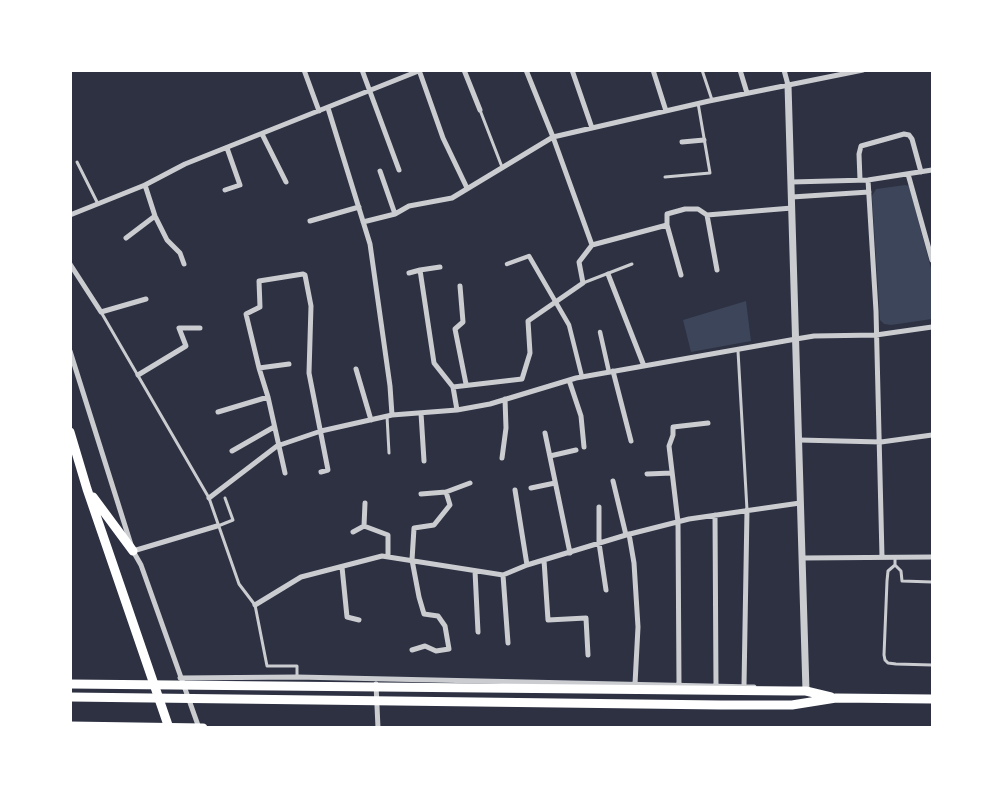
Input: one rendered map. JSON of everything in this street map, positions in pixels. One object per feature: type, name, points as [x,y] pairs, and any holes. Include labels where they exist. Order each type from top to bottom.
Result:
[{"type":"main road","points":[[70,432],[87,489],[169,728]]},
{"type":"main road","points":[[87,489],[133,551]]},
{"type":"main road","points":[[70,684],[606,690],[719,688],[806,691],[836,698]]},
{"type":"main road","points":[[70,697],[721,705],[792,705],[836,698],[933,699]]},
{"type":"main road","points":[[70,726],[201,728]]},
{"type":"street","points":[[304,70],[319,111]]},
{"type":"street","points":[[362,70],[399,170]]},
{"type":"street","points":[[464,70],[480,110]]},
{"type":"street","points":[[526,70],[592,245]]},
{"type":"street","points":[[572,70],[592,128]]},
{"type":"street","points":[[653,70],[666,111]]},
{"type":"street","points":[[740,70],[747,93]]},
{"type":"street","points":[[784,70],[789,86],[806,691]]},
{"type":"street","points":[[363,222],[394,214],[409,206],[452,198],[553,137],[698,103],[863,70]]},
{"type":"street","points":[[70,215],[145,185],[185,164],[420,71],[443,138],[466,188]]},
{"type":"street","points":[[327,108],[359,207],[371,255],[390,387],[390,416]]},
{"type":"street","points":[[262,134],[286,182]]},
{"type":"street","points":[[860,180],[861,146],[904,134],[909,135],[912,139],[921,172]]},
{"type":"street","points":[[682,142],[704,140]]},
{"type":"street","points":[[225,190],[240,185],[227,148]]},
{"type":"street","points":[[791,182],[868,180],[933,170]]},
{"type":"street","points":[[380,171],[394,214]]},
{"type":"street","points":[[908,174],[933,260]]},
{"type":"street","points":[[868,180],[881,442],[882,558]]},
{"type":"street","points":[[145,185],[155,216],[167,240],[180,253],[184,264]]},
{"type":"street","points":[[792,197],[869,192]]},
{"type":"street","points":[[310,221],[359,207]]},
{"type":"street","points":[[681,274],[666,214],[685,209],[698,208],[707,215],[717,270]]},
{"type":"street","points":[[707,215],[792,208]]},
{"type":"street","points":[[126,238],[155,216]]},
{"type":"street","points":[[453,387],[522,379],[530,353],[528,321],[583,283],[579,262],[592,245],[667,225]]},
{"type":"street","points":[[507,264],[529,256],[569,325],[582,377]]},
{"type":"street","points":[[70,264],[101,312],[146,299]]},
{"type":"street","points":[[409,273],[440,267]]},
{"type":"street","points":[[420,270],[434,363],[453,387],[457,410]]},
{"type":"street","points":[[285,473],[246,314],[260,307],[258,283],[261,280],[301,274],[305,276],[311,306],[309,373],[328,470],[321,472]]},
{"type":"street","points":[[608,274],[644,366]]},
{"type":"street","points":[[460,286],[463,322],[455,329],[466,384]]},
{"type":"street","points":[[209,498],[277,446],[321,431],[390,416],[457,410],[582,377],[796,339],[814,336],[876,335],[933,327]]},
{"type":"street","points":[[138,375],[186,346],[179,328],[200,328]]},
{"type":"street","points":[[600,332],[631,441]]},
{"type":"street","points":[[70,351],[133,551],[141,566],[180,678],[201,728]]},
{"type":"street","points":[[259,368],[289,364]]},
{"type":"street","points":[[356,369],[371,420]]},
{"type":"street","points":[[569,380],[581,416],[584,447]]},
{"type":"street","points":[[218,412],[268,397]]},
{"type":"street","points":[[502,458],[506,428],[505,399]]},
{"type":"street","points":[[421,413],[424,461]]},
{"type":"street","points":[[679,685],[678,522],[669,446],[673,435],[672,428],[708,423]]},
{"type":"street","points":[[232,451],[274,427]]},
{"type":"street","points":[[545,433],[570,553]]},
{"type":"street","points":[[799,440],[881,442],[933,435]]},
{"type":"street","points":[[550,456],[576,450]]},
{"type":"street","points":[[647,474],[672,473]]},
{"type":"street","points":[[613,481],[634,563],[638,627],[635,684]]},
{"type":"street","points":[[421,494],[446,492],[470,483]]},
{"type":"street","points":[[531,488],[555,483]]},
{"type":"street","points":[[515,490],[527,565]]},
{"type":"street","points":[[412,650],[425,646],[436,651],[449,649],[442,621],[438,616],[424,614],[412,560],[414,528],[434,525],[450,505],[446,492]]},
{"type":"street","points":[[364,526],[365,503]]},
{"type":"street","points":[[255,605],[301,578],[382,556],[503,575],[527,565],[628,534],[715,515],[800,503]]},
{"type":"street","points":[[599,507],[599,543],[606,590]]},
{"type":"street","points":[[744,686],[747,510]]},
{"type":"street","points":[[715,515],[719,688]]},
{"type":"street","points":[[133,551],[217,526]]},
{"type":"street","points":[[353,532],[364,526],[388,535],[388,557]]},
{"type":"street","points":[[802,558],[882,558],[895,561],[933,557]]},
{"type":"street","points":[[544,560],[548,620],[586,618],[588,655]]},
{"type":"street","points":[[342,567],[346,617],[359,620]]},
{"type":"street","points":[[475,571],[478,632]]},
{"type":"street","points":[[503,575],[508,643]]},
{"type":"street","points":[[180,678],[297,677],[679,685],[719,688],[744,686],[792,691]]},
{"type":"street","points":[[376,680],[378,728]]},
{"type":"lane","points":[[702,70],[712,100]]},
{"type":"lane","points":[[665,177],[710,173],[698,103]]},
{"type":"lane","points":[[480,110],[502,167]]},
{"type":"lane","points":[[77,162],[98,204]]},
{"type":"lane","points":[[583,283],[632,264]]},
{"type":"lane","points":[[101,312],[209,498],[239,584],[255,605],[267,666],[297,666],[297,677]]},
{"type":"lane","points":[[738,351],[747,510]]},
{"type":"lane","points":[[389,453],[390,416]]},
{"type":"lane","points":[[217,526],[233,520],[225,498]]},
{"type":"lane","points":[[933,582],[902,581],[901,571],[895,561],[888,571],[884,655],[888,663],[933,665]]},
{"type":"shaded area","points":[[909,186],[932,272],[932,319],[891,325],[884,324],[880,320],[872,196],[876,189]]},
{"type":"shaded area","points":[[746,301],[751,341],[691,352],[683,320]]}]
